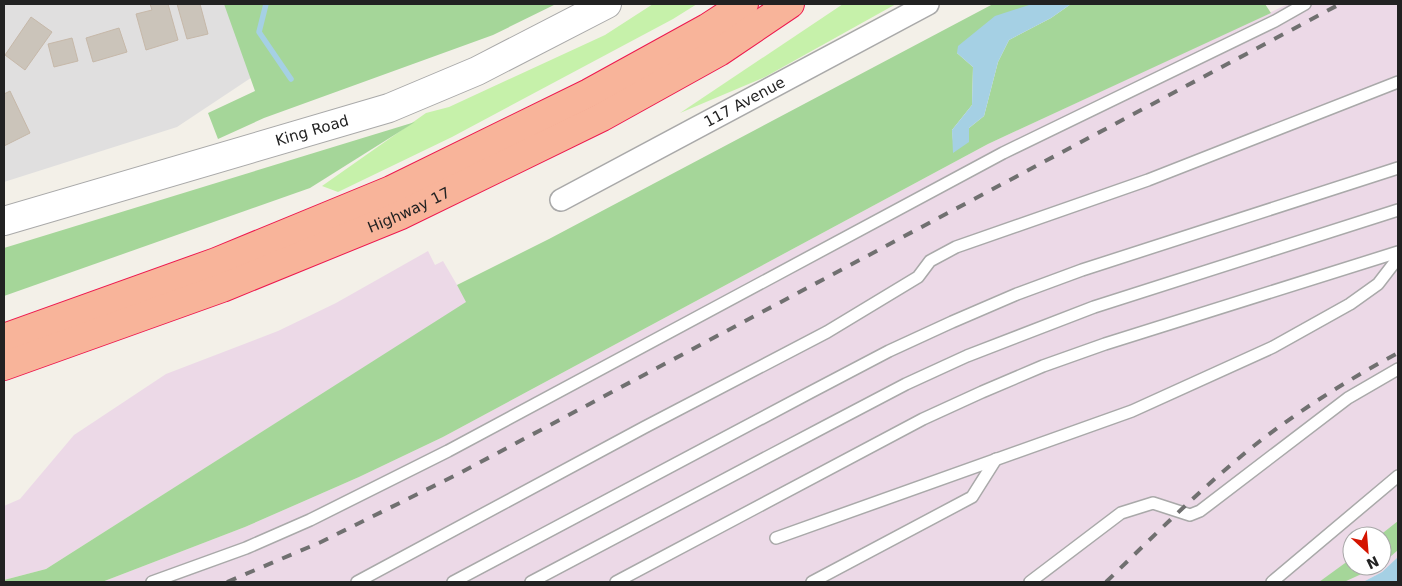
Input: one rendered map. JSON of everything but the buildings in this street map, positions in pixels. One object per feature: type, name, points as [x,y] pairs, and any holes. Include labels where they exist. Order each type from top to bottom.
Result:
[{"type":"highway","name":"Highway 17","points":[[4,338],[216,262],[391,190],[589,93],[707,28],[744,4]]},
{"type":"highway","name":"Highway 17","points":[[4,366],[222,288],[401,215],[602,117],[719,52],[790,4]]},
{"type":"street","name":"King Road","points":[[4,221],[389,108],[477,71],[607,4]]},
{"type":"street","name":"117 Avenue","points":[[561,200],[928,4]]},
{"type":"lane","points":[[152,582],[246,548],[310,520],[371,490],[1003,153],[1305,4]]},
{"type":"lane","points":[[357,582],[645,427],[827,332],[918,277],[930,261],[956,247],[1148,180],[1398,82]]},
{"type":"lane","points":[[453,582],[841,376],[952,322],[1017,294],[1082,270],[1398,168]]},
{"type":"lane","points":[[532,582],[906,384],[967,356],[1094,307],[1398,210]]},
{"type":"lane","points":[[616,582],[923,419],[1043,366],[1105,344],[1398,252]]},
{"type":"lane","points":[[776,538],[1132,411],[1273,347],[1350,304],[1378,284],[1398,258]]},
{"type":"lane","points":[[1030,582],[1121,513],[1153,502],[1190,516],[1200,511],[1348,398],[1398,369]]},
{"type":"lane","points":[[812,582],[972,497],[996,459]]},
{"type":"lane","points":[[1272,582],[1398,476]]},
{"type":"shaded area","points":[[4,4],[362,4],[177,127],[4,182]]},
{"type":"shaded area","points":[[1288,4],[1398,4],[1398,557],[1392,563],[1392,526],[1342,526],[1342,576],[1374,576],[1363,582],[102,582],[245,527],[359,477],[443,437],[988,144]]},
{"type":"shaded area","points":[[428,251],[435,265],[443,261],[467,302],[46,569],[4,580],[4,506],[20,499],[74,435],[166,374],[278,331],[336,303]]},
{"type":"green space","points":[[224,4],[556,4],[493,35],[264,118],[218,139],[208,113],[255,91]]},
{"type":"green space","points":[[653,4],[697,4],[673,19],[452,137],[338,192],[322,186],[426,113],[449,107],[605,35]]},
{"type":"green space","points":[[843,4],[896,4],[765,77],[680,113]]},
{"type":"green space","points":[[993,4],[1032,4],[957,53],[973,67],[972,105],[952,130],[954,152],[969,128],[984,116],[998,62],[1009,40],[1051,18],[1071,4],[1265,4],[1271,13],[988,144],[443,437],[359,477],[245,527],[102,582],[4,582],[4,580],[46,569],[466,302],[457,285],[549,239]]},
{"type":"green space","points":[[415,122],[310,188],[4,296],[4,248]]},
{"type":"green space","points":[[1398,521],[1398,550],[1392,555],[1392,526]]},
{"type":"green space","points":[[1342,565],[1342,576],[1357,576],[1344,582],[1319,582]]},
{"type":"water","points":[[1032,4],[1071,4],[1051,18],[1009,40],[998,62],[984,116],[969,128],[969,142],[953,153],[952,130],[972,105],[973,67],[957,53],[958,46],[995,16]]},
{"type":"water","points":[[1398,557],[1398,582],[1363,582],[1374,576],[1392,576],[1392,563]]},
{"type":"waterway","points":[[266,4],[259,32],[291,79]]},
{"type":"railway","points":[[227,582],[321,542],[460,473],[1340,4]]},
{"type":"railway","points":[[1106,582],[1200,492],[1260,441],[1328,394],[1398,353]]}]
